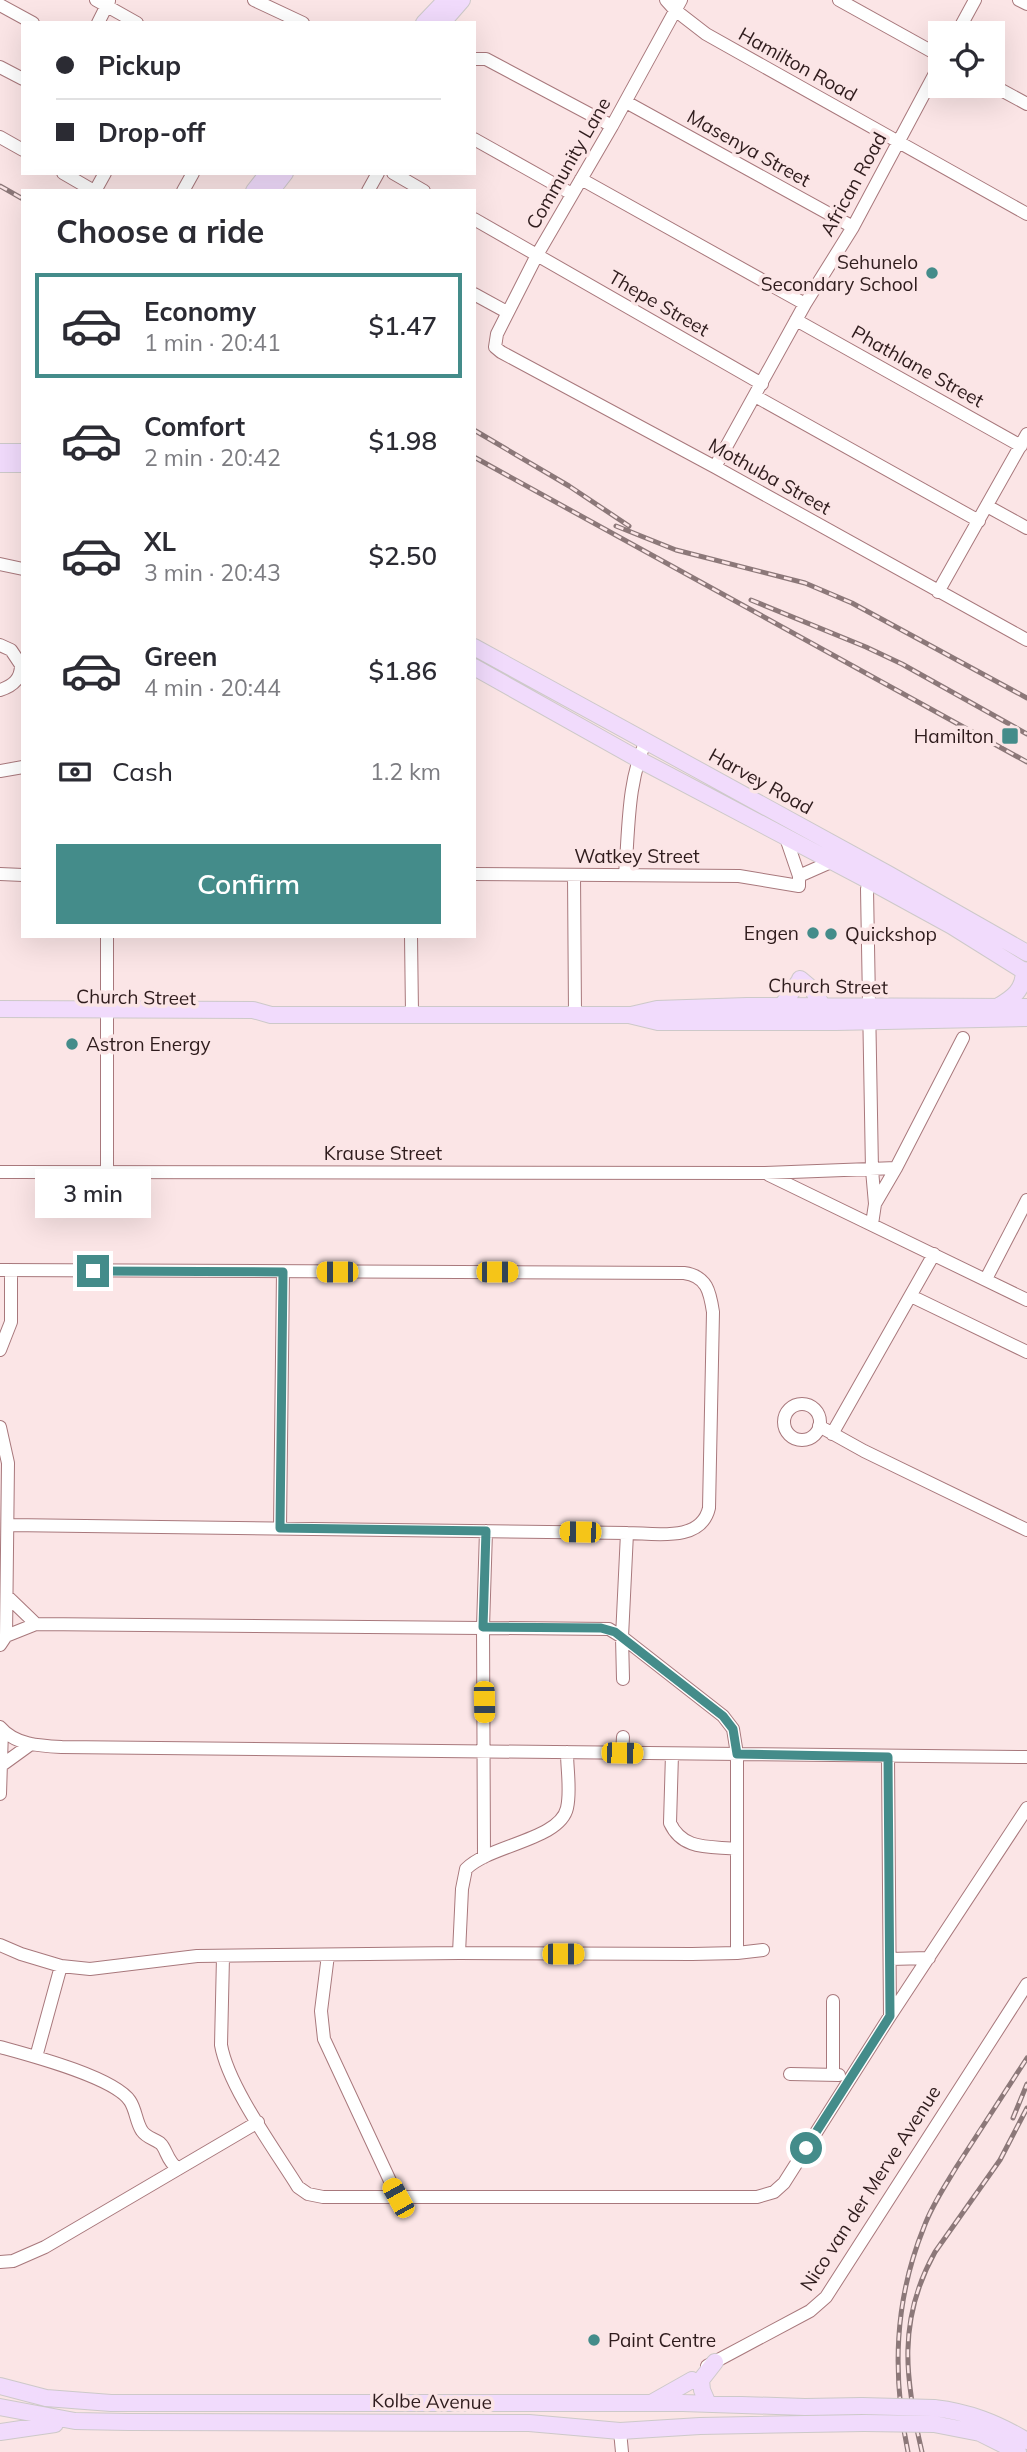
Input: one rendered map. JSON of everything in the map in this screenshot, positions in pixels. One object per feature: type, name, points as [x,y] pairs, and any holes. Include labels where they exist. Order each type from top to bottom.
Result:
[{"type":"main road","points":[[426,21],[446,0]]},
{"type":"main road","points":[[444,21],[462,0]]},
{"type":"main road","points":[[256,189],[266,175]]},
{"type":"main road","points":[[273,189],[283,175]]},
{"type":"main road","points":[[0,452],[21,452]]},
{"type":"main road","points":[[0,464],[21,464]]},
{"type":"main road","name":"Harvey Road","points":[[476,648],[646,741],[876,876],[956,920],[1027,952]]},
{"type":"main road","name":"Harvey Road","points":[[476,668],[638,759],[833,861],[876,876]]},
{"type":"main road","name":"Harvey Road","points":[[956,920],[1025,971]]},
{"type":"main road","points":[[1025,971],[1016,994],[999,1013],[1027,1032]]},
{"type":"main road","points":[[780,1007],[800,979],[812,989],[824,1008]]},
{"type":"main road","name":"Church Street","points":[[629,1015],[657,1009],[780,1007],[824,1008],[871,1015]]},
{"type":"main road","name":"Church Street","points":[[999,1013],[1027,1007]]},
{"type":"main road","name":"Church Street","points":[[0,1009],[107,1013]]},
{"type":"main road","name":"Church Street","points":[[0,1017],[253,1010],[271,1014],[629,1015],[658,1022],[999,1013],[1027,1018]]},
{"type":"main road","points":[[708,2404],[701,2380],[715,2362]]},
{"type":"main road","points":[[651,2403],[692,2380]]},
{"type":"main road","name":"Kolbe Avenue","points":[[0,2386],[46,2398],[71,2401],[862,2406],[934,2416]]},
{"type":"main road","points":[[305,2421],[306,2403]]},
{"type":"main road","points":[[586,2403],[612,2411],[620,2431]]},
{"type":"main road","points":[[620,2431],[621,2417],[629,2403]]},
{"type":"main road","points":[[683,2403],[691,2414],[701,2420],[763,2424]]},
{"type":"main road","points":[[653,2430],[676,2418],[683,2403]]},
{"type":"main road","name":"Kolbe Avenue","points":[[0,2407],[75,2421],[529,2423],[620,2431],[763,2424],[864,2423],[934,2416]]},
{"type":"main road","points":[[934,2416],[953,2410],[991,2421],[1027,2441]]},
{"type":"main road","points":[[934,2416],[1018,2452]]},
{"type":"main road","points":[[0,2432],[75,2421]]},
{"type":"street","points":[[254,0],[299,21]]},
{"type":"street","points":[[839,0],[928,49]]},
{"type":"street","points":[[964,21],[975,0]]},
{"type":"street","points":[[1019,0],[1027,4]]},
{"type":"street","points":[[98,21],[104,2],[134,21]]},
{"type":"street","name":"Community Lane","points":[[495,347],[495,338],[537,255],[626,102],[674,3]]},
{"type":"street","name":"Hamilton Road","points":[[674,3],[706,34],[1027,214]]},
{"type":"street","points":[[0,5],[29,21]]},
{"type":"street","points":[[476,59],[486,59],[612,126]]},
{"type":"street","points":[[0,67],[21,78]]},
{"type":"street","name":"African Road","points":[[715,467],[805,304],[853,227],[928,86]]},
{"type":"street","points":[[1005,92],[1027,104]]},
{"type":"street","name":"Masenya Street","points":[[626,102],[853,227]]},
{"type":"street","points":[[0,137],[21,149]]},
{"type":"street","points":[[476,140],[572,194]]},
{"type":"street","points":[[67,175],[91,189]]},
{"type":"street","points":[[396,175],[421,189]]},
{"type":"street","points":[[581,179],[805,304]]},
{"type":"street","name":"Thepe Street","points":[[476,220],[979,521]]},
{"type":"street","points":[[476,295],[508,312]]},
{"type":"street","name":"Phathlane Street","points":[[796,320],[1024,440]]},
{"type":"street","name":"Mothuba Street","points":[[495,347],[1027,640]]},
{"type":"street","points":[[938,592],[1024,440]]},
{"type":"street","points":[[987,506],[1027,527]]},
{"type":"street","points":[[0,564],[21,569]]},
{"type":"street","points":[[0,646],[11,650],[21,665],[18,679],[0,690]]},
{"type":"street","points":[[625,874],[632,787],[638,759],[646,741]]},
{"type":"street","points":[[0,772],[21,767]]},
{"type":"street","points":[[785,835],[799,881],[833,861]]},
{"type":"street","points":[[0,874],[21,875]]},
{"type":"street","name":"Watkey Street","points":[[476,874],[739,876],[799,881]]},
{"type":"street","points":[[574,875],[575,1014]]},
{"type":"street","points":[[872,1224],[875,1204],[872,1170],[867,898],[876,876]]},
{"type":"street","points":[[107,938],[107,1172]]},
{"type":"street","points":[[411,938],[412,1013]]},
{"type":"street","points":[[875,1204],[962,1038]]},
{"type":"street","name":"Krause Street","points":[[0,1172],[765,1173],[896,1168]]},
{"type":"street","name":"Krause Street","points":[[765,1173],[1027,1300]]},
{"type":"street","points":[[986,1279],[1027,1200]]},
{"type":"street","points":[[832,1434],[934,1254]]},
{"type":"street","points":[[0,1350],[11,1322],[6,1270],[670,1273],[699,1277],[708,1288],[712,1312],[707,1515],[704,1521],[687,1532],[9,1525]]},
{"type":"street","points":[[280,1528],[283,1272]]},
{"type":"street","points":[[911,1296],[1027,1352]]},
{"type":"street","points":[[819,1426],[1027,1530]]},
{"type":"street","points":[[0,1427],[8,1463],[9,1525],[8,1597],[3,1641]]},
{"type":"street","points":[[484,1857],[483,1627],[486,1531]]},
{"type":"street","points":[[623,1679],[622,1637],[627,1533]]},
{"type":"street","points":[[8,1597],[36,1624]]},
{"type":"street","points":[[3,1641],[36,1624],[601,1628],[622,1637],[723,1716],[733,1729],[737,1754],[737,1953]]},
{"type":"street","points":[[1,1729],[21,1742],[62,1747],[1027,1757]]},
{"type":"street","points":[[0,1794],[1,1729]]},
{"type":"street","points":[[622,1753],[623,1737]]},
{"type":"street","points":[[2,1765],[31,1744]]},
{"type":"street","points":[[459,1953],[463,1878],[466,1869],[484,1857],[547,1830],[563,1820],[568,1806],[567,1752]]},
{"type":"street","points":[[672,1754],[670,1823],[673,1829],[684,1841],[694,1845],[737,1849]]},
{"type":"street","points":[[888,1757],[890,2016]]},
{"type":"street","points":[[222,1957],[223,2057],[258,2122],[302,2191],[323,2197],[398,2198],[757,2197],[778,2189],[784,2183],[1027,1808]]},
{"type":"street","points":[[0,1945],[61,1966],[90,1969],[197,1956],[737,1953],[763,1950]]},
{"type":"street","points":[[328,1955],[321,2011],[324,2039],[398,2198]]},
{"type":"street","points":[[890,1959],[929,1958]]},
{"type":"street","points":[[36,2057],[61,1966]]},
{"type":"street","name":"Nico van der Merve Avenue","points":[[692,2380],[704,2368],[810,2311],[826,2297],[1027,1984]]},
{"type":"street","points":[[832,2001],[833,2075]]},
{"type":"street","points":[[0,2047],[77,2070],[125,2095],[145,2135],[160,2144],[168,2160],[178,2169]]},
{"type":"street","points":[[790,2074],[851,2076]]},
{"type":"street","points":[[0,2262],[13,2261],[46,2247],[258,2122]]},
{"type":"street","points":[[683,2403],[692,2380]]},
{"type":"street","points":[[620,2431],[622,2452]]},
{"type":"railway","points":[[0,186],[21,198]]},
{"type":"railway","points":[[476,431],[569,486],[629,526]]},
{"type":"railway","points":[[476,458],[1027,762]]},
{"type":"railway","points":[[616,526],[676,550],[805,583],[852,603],[1027,698]]},
{"type":"railway","points":[[751,600],[902,664],[1027,734]]},
{"type":"railway","points":[[908,2452],[898,2366],[902,2310],[914,2255],[939,2196],[1027,2058]]},
{"type":"railway","points":[[1013,2118],[1027,2084]]},
{"type":"railway","points":[[922,2452],[909,2375],[908,2350],[915,2302],[935,2252],[1000,2160],[1027,2108]]},
{"type":"place","name":"Sehunelo Secondary School","points":[[932,273]]},
{"type":"place","name":"Hamilton","points":[[1010,736]]},
{"type":"place","name":"Engen","points":[[813,933]]},
{"type":"place","name":"Quickshop","points":[[831,934]]},
{"type":"place","name":"Astron Energy","points":[[72,1044]]},
{"type":"place","name":"Paint Centre","points":[[594,2340]]},
{"type":"route","points":[[93,1271],[283,1272],[280,1528],[486,1531],[483,1627],[601,1628],[615,1632],[723,1716],[733,1729],[737,1754],[888,1757],[890,2016],[806,2148]]}]
